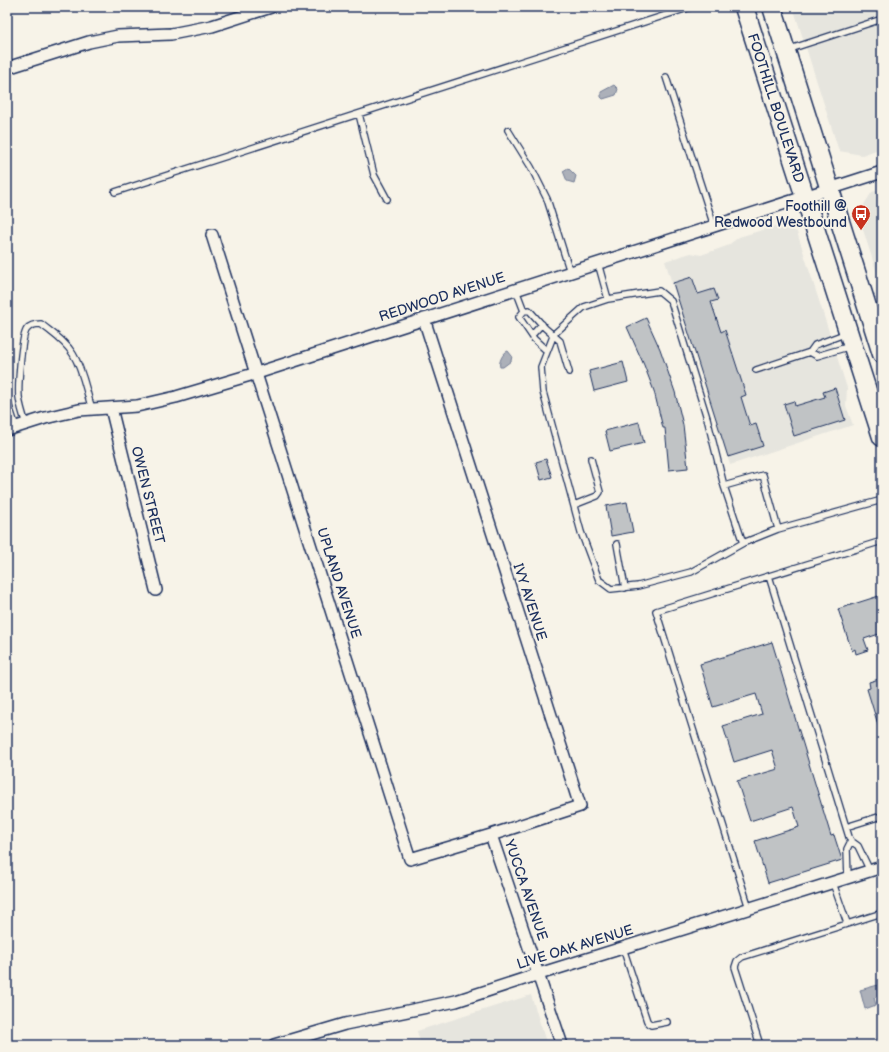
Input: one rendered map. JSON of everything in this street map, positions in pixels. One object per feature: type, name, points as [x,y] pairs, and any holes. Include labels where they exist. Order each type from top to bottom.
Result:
[{"type":"main road","name":"FOOTHILL BOULEVARD","points":[[744,7],[882,437]]},
{"type":"main road","name":"FOOTHILL BOULEVARD","points":[[772,7],[829,190],[879,336],[882,354]]},
{"type":"street","points":[[7,68],[89,42],[118,36],[171,34],[212,26],[271,7]]},
{"type":"street","name":"REDWOOD AVENUE","points":[[16,427],[79,410],[137,406],[257,373],[882,172]]},
{"type":"street","name":"UPLAND AVENUE","points":[[212,235],[410,859],[491,835]]},
{"type":"street","name":"IVY AVENUE","points":[[424,319],[580,806],[491,835]]},
{"type":"street","name":"OWEN STREET","points":[[111,408],[156,590]]},
{"type":"street","name":"YUCCA AVENUE","points":[[491,835],[562,1045]]},
{"type":"street","name":"LIVE OAK AVENUE","points":[[274,1045],[345,1024],[456,1001],[882,867]]},
{"type":"lane","points":[[115,192],[691,7]]},
{"type":"lane","points":[[785,50],[882,18]]},
{"type":"lane","points":[[666,76],[714,226]]},
{"type":"lane","points":[[359,114],[374,175],[387,199]]},
{"type":"lane","points":[[508,130],[531,167],[547,199],[570,272]]},
{"type":"lane","points":[[598,263],[608,299]]},
{"type":"lane","points":[[516,290],[524,311]]},
{"type":"lane","points":[[743,543],[724,486],[707,418],[671,301],[659,291],[608,299],[584,307],[554,334],[541,367],[543,392],[574,505],[599,580],[612,589],[638,586],[691,572],[743,543],[778,529],[882,500]]},
{"type":"lane","points":[[547,351],[532,335],[519,317],[524,311],[530,310],[560,341],[569,372]]},
{"type":"lane","points":[[16,427],[19,398],[18,386],[23,338],[27,328],[34,324],[41,324],[61,340],[72,352],[78,364],[92,410]]},
{"type":"lane","points":[[532,335],[542,324]]},
{"type":"lane","points":[[756,370],[810,352],[815,345],[850,339]]},
{"type":"lane","points":[[810,352],[817,356],[850,339]]},
{"type":"lane","points":[[7,400],[16,427]]},
{"type":"lane","points":[[574,505],[597,496],[600,492],[591,459]]},
{"type":"lane","points":[[724,486],[764,475],[778,529]]},
{"type":"lane","points":[[749,908],[656,611],[882,541]]},
{"type":"lane","points":[[617,544],[625,588]]},
{"type":"lane","points":[[769,576],[846,827],[852,842],[858,846],[870,871]]},
{"type":"lane","points":[[846,827],[878,817]]},
{"type":"lane","points":[[848,878],[848,849],[852,842]]},
{"type":"lane","points":[[833,883],[847,923]]},
{"type":"lane","points":[[760,1045],[735,967],[737,961],[742,957],[882,913]]},
{"type":"lane","points":[[623,948],[647,1021],[651,1025],[668,1022]]},
{"type":"shaded area","points":[[793,7],[882,7],[882,148],[862,155],[839,151]]},
{"type":"shaded area","points":[[614,85],[618,89],[616,95],[603,99],[601,97],[601,92]]},
{"type":"shaded area","points":[[568,168],[576,176],[574,183],[567,181],[563,171]]},
{"type":"shaded area","points":[[882,189],[882,289],[858,214],[872,192]]},
{"type":"shaded area","points":[[782,224],[797,232],[847,388],[846,406],[853,425],[730,465],[665,261],[691,253],[701,255],[727,246],[739,237]]},
{"type":"shaded area","points":[[508,351],[512,356],[511,361],[503,367],[500,367],[501,358],[504,353]]},
{"type":"shaded area","points":[[878,985],[881,994],[874,998],[876,1005],[865,1009],[860,990]]},
{"type":"shaded area","points":[[531,995],[547,1045],[421,1045],[417,1031]]},
{"type":"building","points":[[692,277],[698,294],[714,289],[718,300],[711,302],[721,332],[725,330],[746,395],[741,397],[750,426],[756,424],[763,446],[728,457],[673,283]]},
{"type":"building","points":[[646,318],[660,349],[675,392],[683,425],[688,468],[669,470],[665,428],[663,428],[654,391],[627,327]]},
{"type":"building","points":[[623,362],[628,382],[594,391],[589,371]]},
{"type":"building","points":[[835,388],[845,420],[794,436],[784,404],[794,401],[795,406],[825,397],[823,392]]},
{"type":"building","points":[[639,422],[644,443],[610,451],[605,431]]},
{"type":"building","points":[[546,459],[552,477],[541,480],[536,462]]},
{"type":"building","points":[[627,502],[633,532],[611,536],[606,506]]},
{"type":"building","points":[[882,595],[882,633],[864,639],[868,650],[856,654],[855,649],[852,651],[838,609]]},
{"type":"building","points":[[772,642],[831,836],[834,835],[842,860],[768,883],[755,841],[799,827],[793,807],[750,821],[737,781],[778,769],[772,750],[734,762],[723,726],[762,714],[756,694],[713,707],[700,664]]},
{"type":"building","points":[[879,679],[882,687],[882,731],[880,731],[867,689],[870,688],[869,682]]},
{"type":"place","name":"Foothill @ Redwood Westbound","points":[[861,231]]}]
